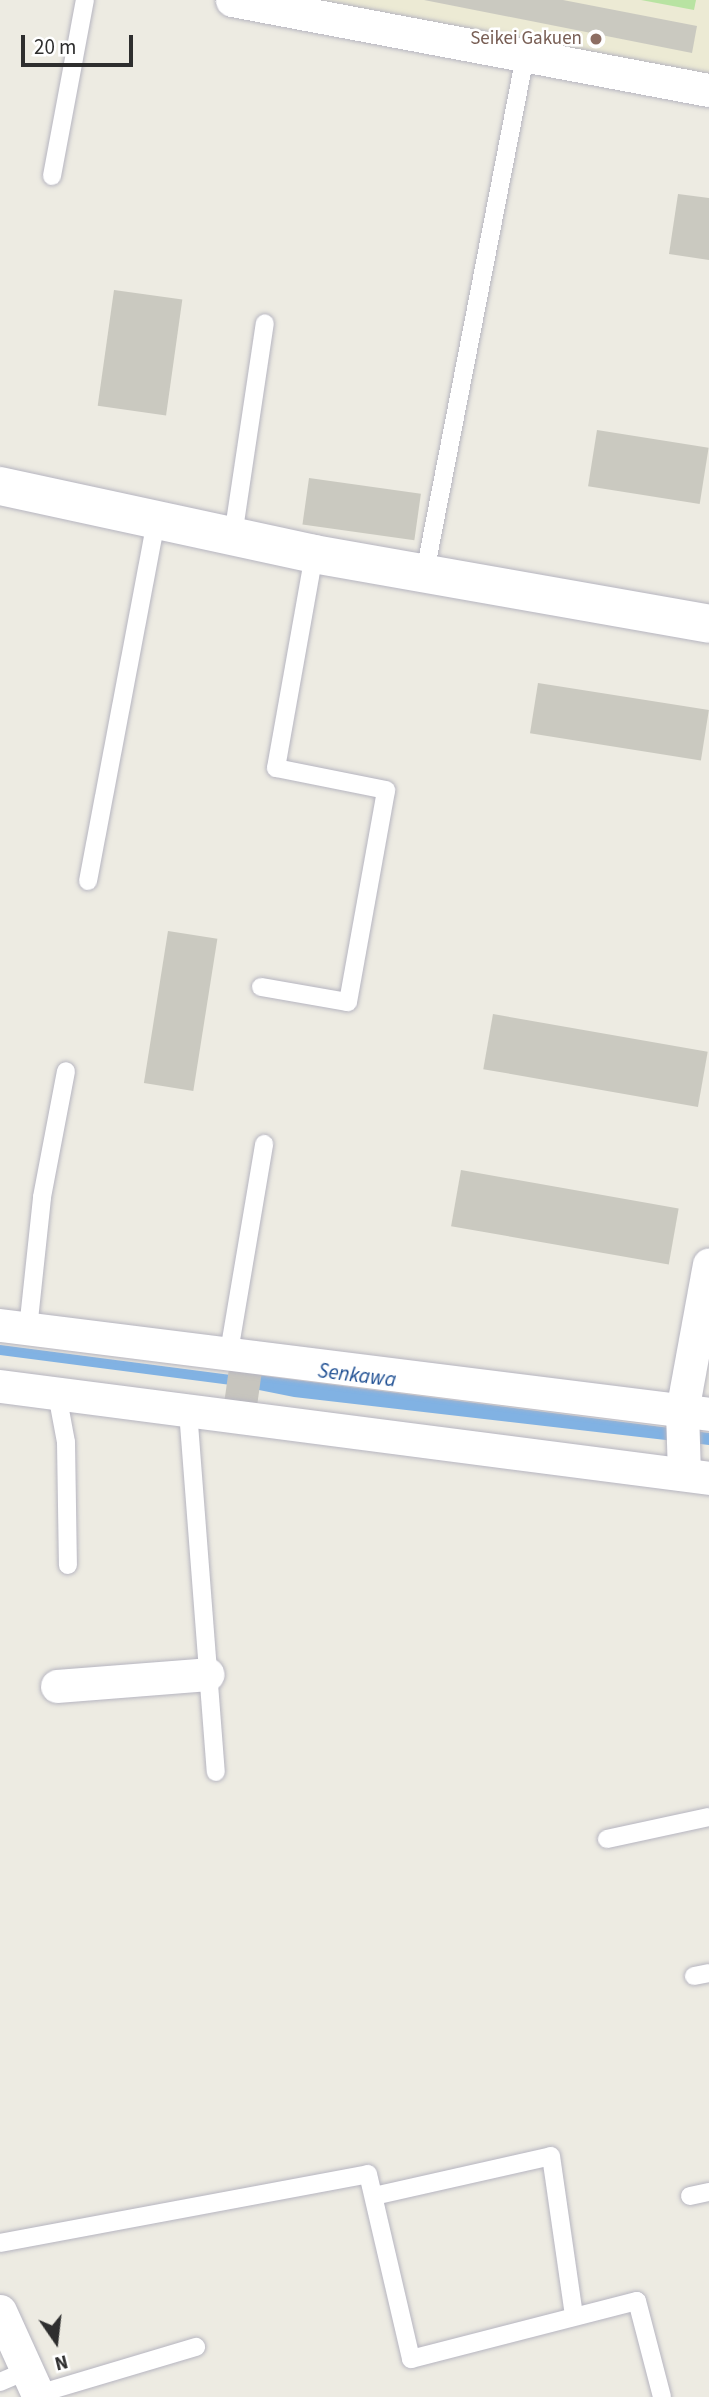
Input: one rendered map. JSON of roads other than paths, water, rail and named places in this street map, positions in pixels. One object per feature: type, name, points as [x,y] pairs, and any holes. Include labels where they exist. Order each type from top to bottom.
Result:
[{"type":"street","points":[[232,0],[709,90]]},
{"type":"street","points":[[0,486],[314,554],[709,624]]},
{"type":"street","points":[[692,1443],[709,1264]]},
{"type":"street","points":[[14,1327],[241,1357],[692,1443]]},
{"type":"street","points":[[5,1387],[188,1411],[240,1409],[692,1443]]},
{"type":"street","points":[[57,1686],[208,1675]]},
{"type":"street","points":[[0,2311],[26,2386]]},
{"type":"lane","points":[[52,176],[85,0]]},
{"type":"lane","points":[[425,572],[525,56]]},
{"type":"lane","points":[[233,536],[265,323]]},
{"type":"lane","points":[[88,881],[156,520]]},
{"type":"lane","points":[[261,987],[348,1002],[386,790],[276,768],[314,554]]},
{"type":"lane","points":[[14,1327],[66,1071]]},
{"type":"lane","points":[[241,1357],[264,1144]]},
{"type":"lane","points":[[57,1394],[66,1441],[68,1565]]},
{"type":"lane","points":[[188,1411],[216,1772]]},
{"type":"lane","points":[[607,1839],[709,1816]]},
{"type":"lane","points":[[373,2196],[551,2156],[574,2315]]},
{"type":"lane","points":[[0,2243],[368,2174],[411,2359],[574,2315],[637,2301],[662,2397]]},
{"type":"lane","points":[[690,2196],[709,2192]]},
{"type":"lane","points":[[26,2386],[196,2347]]},
{"type":"water","points":[[257,1375],[709,1433],[709,1445],[294,1397],[254,1389]]},
{"type":"waterway","name":"Senkawa","points":[[0,1350],[269,1385]]},
{"type":"tunnel","points":[[241,1401],[246,1366]]},
{"type":"place","name":"Seikei Gakuen","points":[[596,39]]}]
